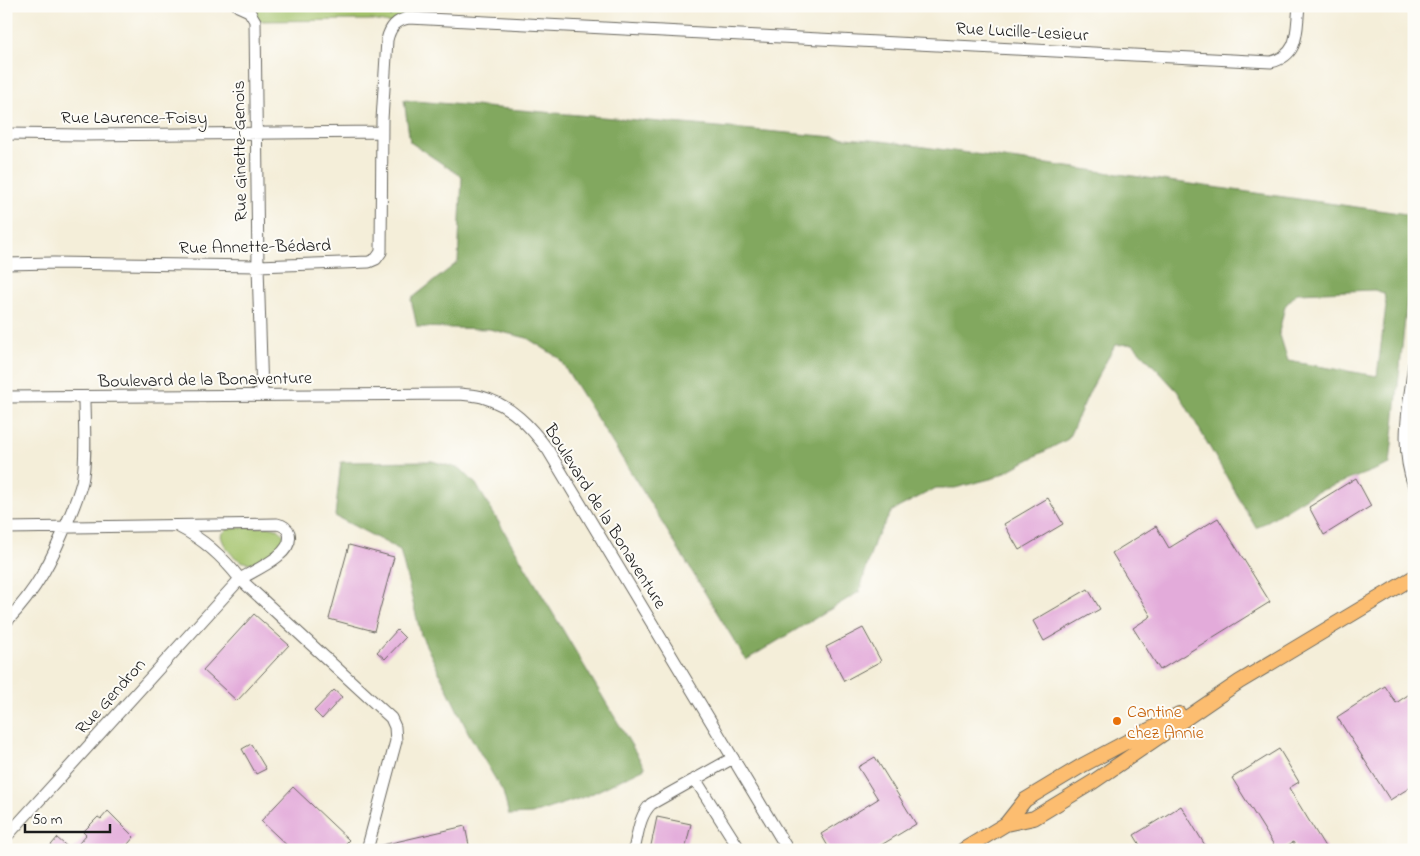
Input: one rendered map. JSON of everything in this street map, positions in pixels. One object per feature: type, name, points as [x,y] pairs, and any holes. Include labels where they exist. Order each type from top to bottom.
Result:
[{"type":"main road","points":[[1006,824],[1024,800],[1083,765],[1239,682],[1414,577]]},
{"type":"main road","points":[[963,850],[1006,824],[1034,818],[1093,782],[1239,682]]},
{"type":"street","name":"Rue Ginette-Genois","points":[[238,6],[249,11],[255,21],[258,266],[262,395]]},
{"type":"street","name":"Rue Lucille-Lesieur","points":[[382,132],[386,40],[395,24],[402,19],[409,18],[1271,62],[1288,55],[1294,43],[1299,6]]},
{"type":"street","name":"Rue Laurence-Foisy","points":[[6,134],[382,132]]},
{"type":"street","name":"Rue Annette-Bédard","points":[[6,264],[258,266],[369,262],[381,252],[382,132]]},
{"type":"street","points":[[1414,364],[1405,434],[1407,459],[1414,486]]},
{"type":"street","name":"Boulevard de la Bonaventure","points":[[6,397],[84,398],[459,394],[482,397],[500,405],[516,415],[533,430],[548,450],[788,850]]},
{"type":"street","points":[[6,622],[25,603],[48,566],[82,482],[84,398]]},
{"type":"street","name":"Rue Gendron","points":[[6,837],[240,579],[282,552],[288,546],[290,538],[288,530],[282,525],[277,524],[177,526]]},
{"type":"street","points":[[6,528],[177,526],[193,534],[210,547],[232,568],[240,579],[391,718],[395,727],[396,741],[368,850]]},
{"type":"street","points":[[634,850],[645,811],[651,804],[733,758]]},
{"type":"street","points":[[694,779],[740,850]]},
{"type":"green space","points":[[238,6],[411,6],[409,18],[395,24],[372,20],[255,21]]},
{"type":"green space","points":[[404,100],[881,141],[1414,215],[1414,253],[1407,299],[1390,464],[1312,494],[1256,528],[1178,392],[1133,344],[1115,345],[1089,393],[1068,439],[994,478],[955,488],[936,488],[892,511],[875,540],[859,592],[746,660],[559,358],[527,338],[489,329],[417,327],[411,299],[458,262],[462,177],[410,142]],"holes":[[[1374,290],[1384,293],[1386,306],[1377,376],[1288,361],[1279,332],[1285,306],[1297,293]]]},
{"type":"green space","points":[[432,461],[461,469],[476,484],[645,768],[587,796],[532,814],[509,815],[503,792],[469,734],[421,635],[400,550],[335,516],[341,462]]},
{"type":"green space","points":[[273,527],[281,532],[284,537],[283,543],[272,554],[257,562],[245,562],[235,557],[222,540],[221,535],[228,528]]},
{"type":"building","points":[[1356,478],[1371,506],[1324,535],[1309,507]]},
{"type":"building","points":[[1048,498],[1063,524],[1019,550],[1004,524]]},
{"type":"building","points":[[1218,518],[1270,602],[1160,670],[1133,628],[1151,616],[1112,553],[1156,526],[1169,548]]},
{"type":"building","points":[[349,545],[394,557],[374,631],[329,619]]},
{"type":"building","points":[[1088,589],[1100,609],[1044,641],[1033,621]]},
{"type":"building","points":[[254,614],[289,645],[237,701],[203,670]]},
{"type":"building","points":[[863,628],[881,661],[844,681],[826,647]]},
{"type":"building","points":[[397,630],[405,638],[385,659],[377,652]]},
{"type":"building","points":[[1385,686],[1396,703],[1414,691],[1414,785],[1390,800],[1337,717]]},
{"type":"building","points":[[334,690],[342,697],[322,719],[314,711]]},
{"type":"building","points":[[251,744],[266,769],[256,774],[242,749]]},
{"type":"building","points":[[1279,749],[1299,782],[1289,788],[1327,850],[1298,850],[1293,842],[1277,850],[1232,778]]},
{"type":"building","points":[[875,757],[916,824],[873,850],[830,850],[821,834],[878,799],[858,767]]},
{"type":"building","points":[[293,787],[349,840],[339,850],[292,850],[261,821]]},
{"type":"building","points":[[1181,806],[1208,850],[1143,850],[1134,835]]},
{"type":"building","points":[[108,811],[134,837],[123,850],[73,850],[86,835],[83,832],[98,817],[101,819]]},
{"type":"building","points":[[657,817],[691,824],[685,850],[650,850]]},
{"type":"building","points":[[465,826],[470,850],[379,850],[378,846]]},
{"type":"building","points":[[57,838],[71,850],[47,850]]},
{"type":"place","name":"Cantine chez Annie","points":[[1117,721]]}]
